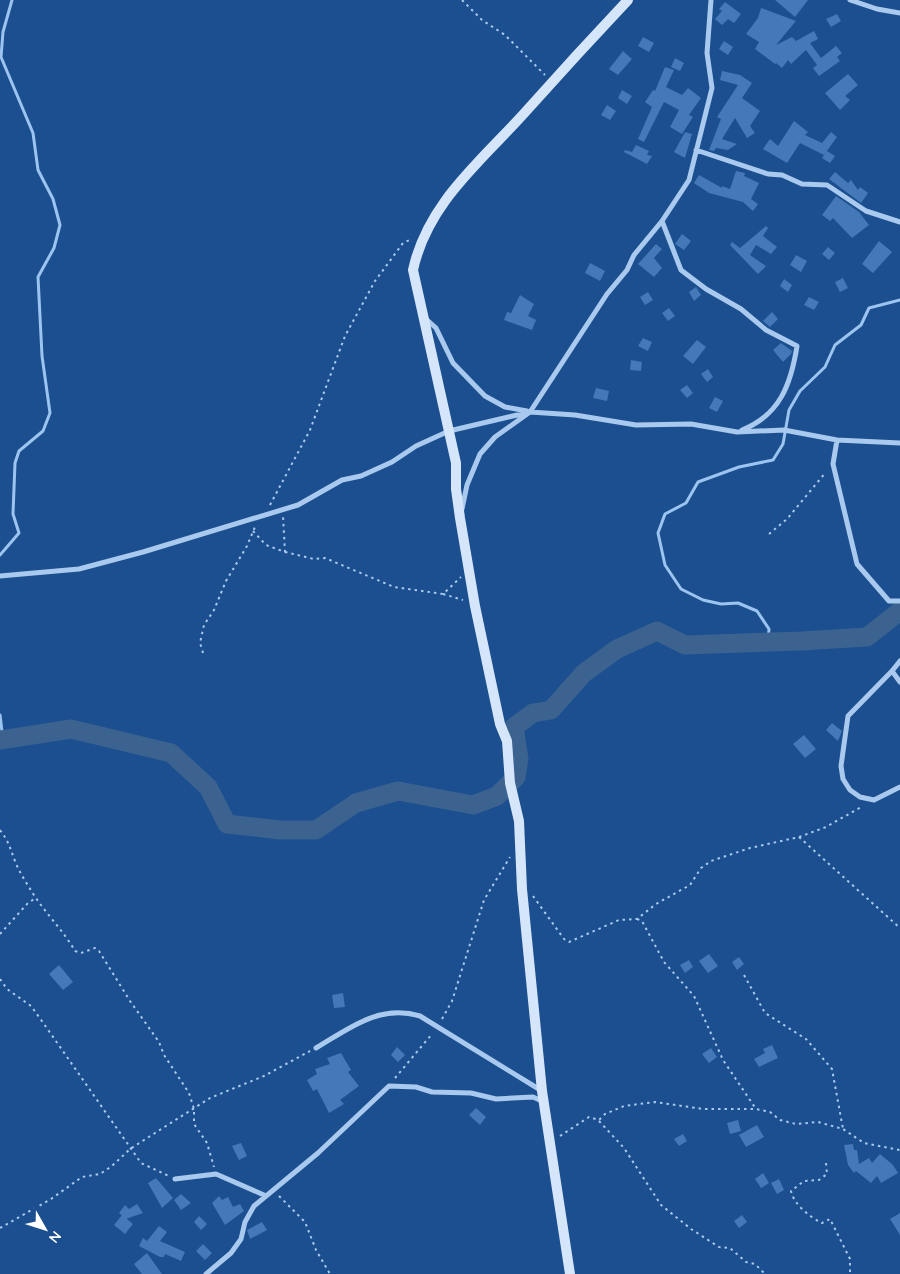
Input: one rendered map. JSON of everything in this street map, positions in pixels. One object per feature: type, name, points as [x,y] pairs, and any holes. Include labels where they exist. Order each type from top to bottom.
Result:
[{"type":"street","points":[[570,1274],[542,1091],[522,889],[519,821],[510,783],[507,740],[500,724],[475,606],[456,489],[456,463],[413,270],[418,246],[438,210],[477,161],[528,109],[551,81],[628,0]]},
{"type":"street","points":[[460,518],[467,485],[480,454],[495,437],[530,412],[607,294],[627,270],[634,255],[662,221],[689,180],[712,88],[707,53],[711,0]]},
{"type":"street","points":[[850,0],[877,9],[900,12]]},
{"type":"street","points":[[696,150],[768,174],[782,175],[802,184],[827,185],[866,211],[900,222]]},
{"type":"street","points":[[662,221],[681,270],[706,289],[741,309],[766,330],[797,346],[793,372],[783,397],[756,424],[737,432]]},
{"type":"street","points":[[425,318],[436,328],[453,363],[485,396],[505,406],[530,412],[575,415],[636,425],[691,424],[737,432],[784,430],[837,440],[900,443]]},
{"type":"street","points":[[0,576],[79,569],[143,552],[282,510],[298,505],[342,480],[361,476],[392,462],[416,446],[450,432],[530,412]]},
{"type":"street","points":[[837,440],[833,464],[857,564],[890,601],[900,601]]},
{"type":"street","points":[[900,661],[848,716],[842,750],[842,779],[850,790],[860,797],[874,800],[900,787]]},
{"type":"street","points":[[892,671],[900,682]]},
{"type":"street","points":[[316,1048],[369,1018],[402,1011],[420,1016],[542,1091]]},
{"type":"street","points":[[206,1274],[232,1253],[241,1240],[245,1222],[254,1206],[264,1195],[318,1153],[389,1086],[416,1087],[432,1092],[471,1093],[496,1098],[533,1097],[544,1102]]},
{"type":"street","points":[[175,1179],[216,1174],[264,1195]]},
{"type":"path","points":[[462,0],[482,20],[505,35],[551,81]]},
{"type":"path","points":[[203,653],[200,643],[204,625],[214,610],[226,581],[247,546],[261,516],[271,504],[310,430],[345,336],[375,281],[403,242],[424,234]]},
{"type":"path","points":[[769,534],[787,519],[833,464]]},
{"type":"path","points":[[282,510],[285,531],[284,552]]},
{"type":"path","points":[[253,531],[266,545],[284,552],[314,559],[325,558],[394,587],[443,594],[461,599],[475,606]]},
{"type":"path","points":[[443,594],[469,570]]},
{"type":"path","points":[[637,919],[656,904],[690,885],[701,868],[711,861],[750,848],[799,837],[826,828],[874,800]]},
{"type":"path","points":[[0,830],[10,843],[15,861],[52,922],[64,932],[74,951],[81,954],[95,948],[99,951],[130,1001],[159,1042],[164,1054],[189,1094],[194,1109],[194,1124],[207,1143],[216,1174]]},
{"type":"path","points":[[799,837],[900,928]]},
{"type":"path","points":[[389,1086],[437,1028],[452,1001],[484,900],[519,845]]},
{"type":"path","points":[[522,889],[540,903],[564,939],[570,942],[619,920],[637,919],[642,921],[664,962],[694,996],[723,1060],[756,1109]]},
{"type":"path","points":[[0,934],[22,908],[36,898]]},
{"type":"path","points":[[744,975],[764,1013],[806,1039],[832,1069],[843,1129]]},
{"type":"path","points":[[0,979],[7,988],[35,1012],[140,1163],[175,1179]]},
{"type":"path","points":[[0,1228],[51,1199],[82,1178],[100,1174],[112,1166],[130,1149],[210,1098],[264,1076],[316,1048]]},
{"type":"path","points":[[599,1120],[605,1114],[624,1106],[655,1102],[703,1109],[756,1109],[770,1112],[780,1120],[796,1124],[818,1122],[843,1129],[864,1144],[900,1150]]},
{"type":"path","points":[[551,1144],[562,1133],[589,1117],[599,1120],[624,1148],[661,1205],[691,1229],[719,1247],[730,1248],[746,1262],[755,1264],[765,1274]]},
{"type":"path","points":[[826,1163],[827,1174],[819,1180],[804,1181],[791,1191],[792,1196],[811,1218],[822,1223],[830,1219],[850,1259],[850,1274]]},
{"type":"path","points":[[271,1191],[286,1201],[305,1222],[316,1250],[330,1274]]},
{"type":"building","points":[[775,0],[808,0],[795,17]]},
{"type":"building","points":[[725,2],[741,14],[734,23],[728,19],[722,25],[715,19],[722,11],[719,9]]},
{"type":"building","points":[[761,8],[796,21],[776,45],[792,37],[796,41],[814,31],[818,39],[810,43],[821,58],[836,46],[842,53],[837,57],[840,61],[819,76],[813,68],[817,65],[806,50],[791,64],[788,60],[782,68],[775,64],[755,49],[759,42],[746,34],[758,18]]},
{"type":"building","points":[[837,14],[841,21],[831,27],[826,19]]},
{"type":"building","points":[[643,37],[654,43],[649,52],[638,46]]},
{"type":"building","points":[[724,41],[733,47],[728,55],[719,49]]},
{"type":"building","points":[[623,51],[632,59],[618,75],[609,69]]},
{"type":"building","points":[[675,58],[684,63],[680,71],[671,67]]},
{"type":"building","points":[[665,67],[674,70],[666,87],[682,95],[688,88],[701,98],[689,115],[693,117],[682,134],[670,127],[679,110],[664,102],[644,142],[638,139],[652,107],[645,102],[653,90],[655,91]]},
{"type":"building","points":[[722,71],[740,75],[752,83],[742,98],[760,111],[750,126],[755,133],[747,138],[735,118],[722,139],[737,144],[728,150],[716,148],[714,151],[709,150],[721,119],[717,117],[738,85],[720,80]]},
{"type":"building","points":[[848,74],[858,85],[845,96],[850,100],[840,110],[825,93]]},
{"type":"building","points":[[622,90],[632,96],[627,104],[618,98]]},
{"type":"building","points":[[607,105],[616,111],[610,120],[601,115]]},
{"type":"building","points":[[794,121],[808,132],[805,135],[822,143],[831,132],[837,137],[824,155],[800,143],[787,163],[763,149],[770,139],[778,146]]},
{"type":"building","points":[[685,132],[692,134],[685,158],[674,152]]},
{"type":"building","points":[[636,145],[649,151],[647,155],[652,156],[647,164],[624,152],[625,150],[632,152]]},
{"type":"building","points":[[827,151],[835,156],[830,163],[822,158]]},
{"type":"building","points":[[736,171],[745,173],[744,176],[759,183],[751,199],[758,204],[753,211],[743,202],[709,193],[694,183],[699,175],[722,188],[722,186],[730,189]]},
{"type":"building","points":[[835,172],[848,183],[851,180],[858,190],[860,187],[868,193],[861,203],[829,179]]},
{"type":"building","points":[[836,196],[859,212],[869,225],[852,238],[833,218],[830,221],[822,215]]},
{"type":"building","points":[[766,226],[768,228],[763,236],[777,247],[771,254],[756,245],[750,255],[766,266],[758,274],[730,245],[732,242],[740,248]]},
{"type":"building","points":[[682,234],[691,241],[684,250],[675,244]]},
{"type":"building","points":[[879,241],[892,252],[873,273],[862,264]]},
{"type":"building","points":[[656,244],[662,249],[654,258],[662,268],[654,277],[638,264]]},
{"type":"building","points":[[828,247],[835,253],[829,260],[822,254]]},
{"type":"building","points":[[796,255],[807,261],[801,272],[790,265]]},
{"type":"building","points":[[590,263],[605,271],[600,281],[585,273]]},
{"type":"building","points":[[843,278],[848,288],[840,292],[835,282]]},
{"type":"building","points":[[784,279],[792,285],[788,292],[780,286]]},
{"type":"building","points":[[696,287],[701,295],[694,301],[689,292]]},
{"type":"building","points":[[648,292],[653,300],[645,305],[640,297]]},
{"type":"building","points":[[520,295],[534,304],[528,316],[536,320],[532,330],[504,320],[507,312],[511,313]]},
{"type":"building","points":[[809,297],[819,302],[814,310],[804,305]]},
{"type":"building","points":[[669,308],[675,316],[668,321],[662,313]]},
{"type":"building","points":[[772,312],[778,319],[770,327],[763,321]]},
{"type":"building","points":[[643,338],[652,342],[648,351],[638,346]]},
{"type":"building","points":[[697,340],[706,347],[693,364],[683,356]]},
{"type":"building","points":[[781,343],[792,351],[783,362],[773,350]]},
{"type":"building","points":[[631,360],[642,362],[641,371],[630,370]]},
{"type":"building","points":[[708,369],[713,377],[707,382],[701,374]]},
{"type":"building","points":[[687,385],[693,393],[687,398],[680,390]]},
{"type":"building","points":[[596,388],[609,391],[607,401],[593,398]]},
{"type":"building","points":[[715,397],[723,401],[717,412],[709,408]]},
{"type":"building","points":[[832,723],[842,731],[838,741],[826,730]]},
{"type":"building","points":[[804,735],[816,749],[805,758],[793,744]]},
{"type":"building","points":[[709,954],[718,966],[708,973],[699,961]]},
{"type":"building","points":[[739,957],[744,964],[737,970],[732,962]]},
{"type":"building","points":[[689,960],[693,967],[685,973],[680,965]]},
{"type":"building","points":[[59,965],[73,982],[63,990],[49,974]]},
{"type":"building","points":[[343,993],[345,1007],[334,1008],[332,995]]},
{"type":"building","points":[[772,1045],[778,1058],[759,1067],[754,1059],[765,1053],[763,1049]]},
{"type":"building","points":[[397,1047],[405,1055],[398,1062],[391,1055]]},
{"type":"building","points":[[711,1048],[717,1057],[709,1063],[702,1054]]},
{"type":"building","points":[[341,1053],[351,1070],[348,1072],[359,1086],[340,1100],[344,1104],[329,1113],[317,1089],[313,1091],[307,1080],[317,1074],[315,1069],[330,1064],[327,1058]]},
{"type":"building","points":[[476,1108],[486,1117],[480,1125],[469,1115]]},
{"type":"building","points":[[738,1120],[741,1131],[730,1134],[727,1123]]},
{"type":"building","points":[[757,1125],[764,1137],[746,1147],[739,1135]]},
{"type":"building","points":[[683,1134],[687,1141],[679,1146],[674,1139]]},
{"type":"building","points":[[241,1143],[247,1156],[239,1160],[232,1146]]},
{"type":"building","points":[[853,1144],[854,1150],[857,1150],[859,1164],[869,1158],[872,1163],[880,1154],[893,1165],[898,1173],[881,1183],[877,1176],[871,1183],[856,1171],[854,1173],[848,1165],[844,1145]]},
{"type":"building","points":[[763,1173],[769,1183],[761,1188],[755,1179]]},
{"type":"building","points":[[156,1178],[173,1198],[162,1208],[148,1183]]},
{"type":"building","points":[[779,1179],[784,1190],[777,1194],[771,1183]]},
{"type":"building","points":[[181,1194],[191,1203],[181,1210],[174,1200]]},
{"type":"building","points":[[219,1196],[222,1200],[228,1197],[233,1207],[240,1204],[244,1211],[225,1225],[212,1203]]},
{"type":"building","points":[[137,1204],[143,1213],[126,1219],[119,1213],[125,1205],[129,1209]]},
{"type":"building","points":[[900,1213],[900,1235],[890,1219]]},
{"type":"building","points":[[122,1215],[133,1224],[125,1234],[114,1225]]},
{"type":"building","points":[[742,1215],[747,1222],[739,1228],[734,1221]]},
{"type":"building","points":[[199,1216],[207,1224],[201,1230],[194,1222]]},
{"type":"building","points":[[262,1222],[267,1230],[250,1239],[247,1230]]},
{"type":"building","points":[[159,1226],[167,1232],[160,1241],[185,1252],[181,1261],[165,1254],[164,1257],[160,1257],[139,1246],[143,1238],[147,1241]]},
{"type":"building","points":[[203,1244],[212,1253],[205,1260],[196,1251]]},
{"type":"building","points":[[147,1253],[162,1274],[142,1274],[134,1264]]},
{"type":"waterway","points":[[0,555],[19,533],[13,514],[15,463],[19,451],[43,431],[50,413],[42,356],[38,277],[54,248],[60,225],[53,199],[38,170],[33,133],[1,57],[3,32],[12,0]]},
{"type":"waterway","points":[[768,642],[769,629],[757,611],[738,603],[721,604],[703,600],[681,589],[665,565],[658,533],[665,514],[686,503],[698,482],[739,467],[773,460],[783,444],[789,410],[800,391],[825,367],[835,345],[861,325],[869,308],[900,300]]},
{"type":"waterway","points":[[0,740],[71,729],[171,753],[208,787],[227,824],[280,830],[316,830],[356,803],[398,791],[473,805],[497,796],[516,777],[519,759],[514,727],[533,713],[551,710],[584,673],[617,649],[657,631],[685,645],[867,637],[900,611]]},
{"type":"waterway","points":[[0,715],[3,740]]}]
